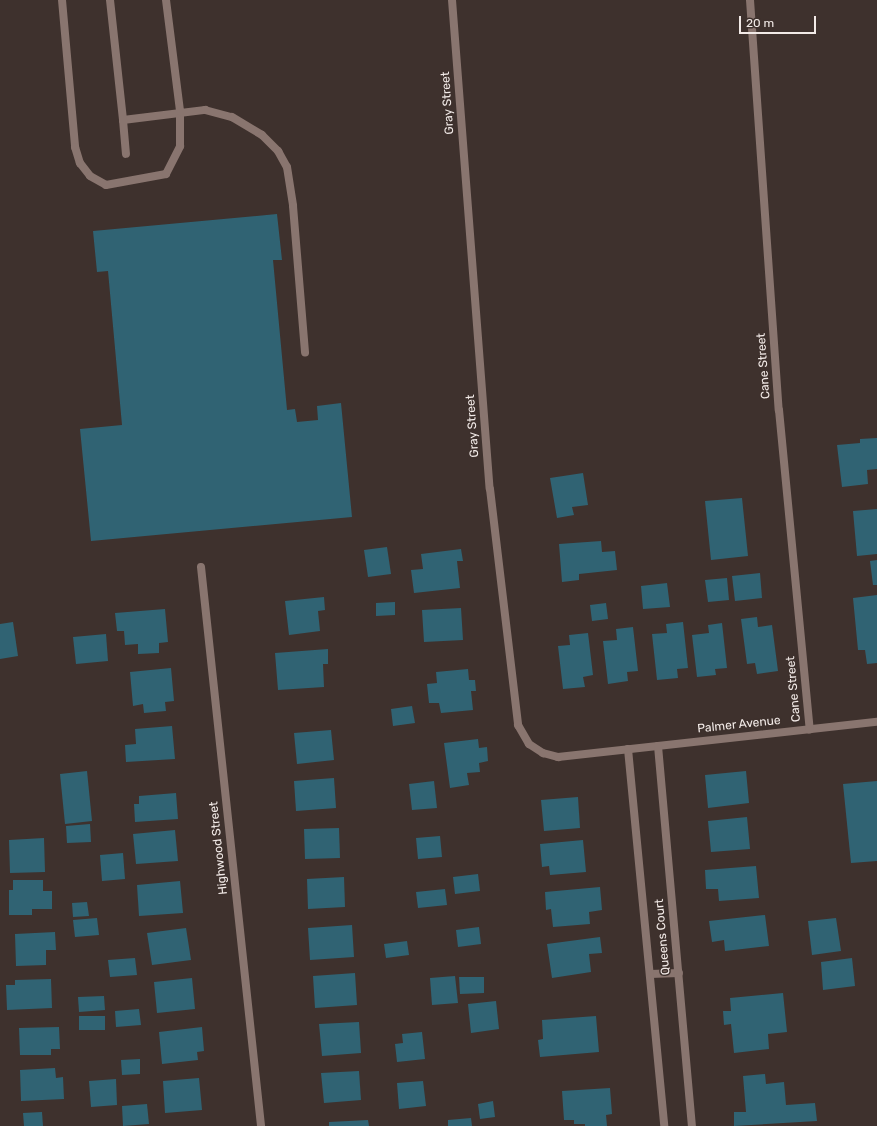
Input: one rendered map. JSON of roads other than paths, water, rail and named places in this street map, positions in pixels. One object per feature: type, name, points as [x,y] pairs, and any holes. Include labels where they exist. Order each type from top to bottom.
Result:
[{"type":"street","points":[[62,0],[75,147],[80,163],[90,176],[106,185],[166,174],[180,146],[180,111],[166,0]]},
{"type":"street","points":[[110,0],[124,120],[126,154]]},
{"type":"street","name":"Gray Street","points":[[452,0],[490,489],[518,725],[529,744],[542,753],[558,757],[628,749]]},
{"type":"street","name":"Cane Street","points":[[750,0],[779,410],[810,730]]},
{"type":"street","points":[[124,120],[180,111],[205,110],[232,117],[262,135],[278,151],[287,167],[293,206],[305,353]]},
{"type":"street","name":"Highwood Street","points":[[201,567],[261,1126]]},
{"type":"street","name":"Palmer Avenue","points":[[628,749],[877,722]]},
{"type":"street","name":"Queens Court","points":[[658,746],[692,1126]]},
{"type":"street","name":"Queens Court","points":[[628,749],[664,1126]]},
{"type":"street","points":[[650,974],[678,972]]}]
